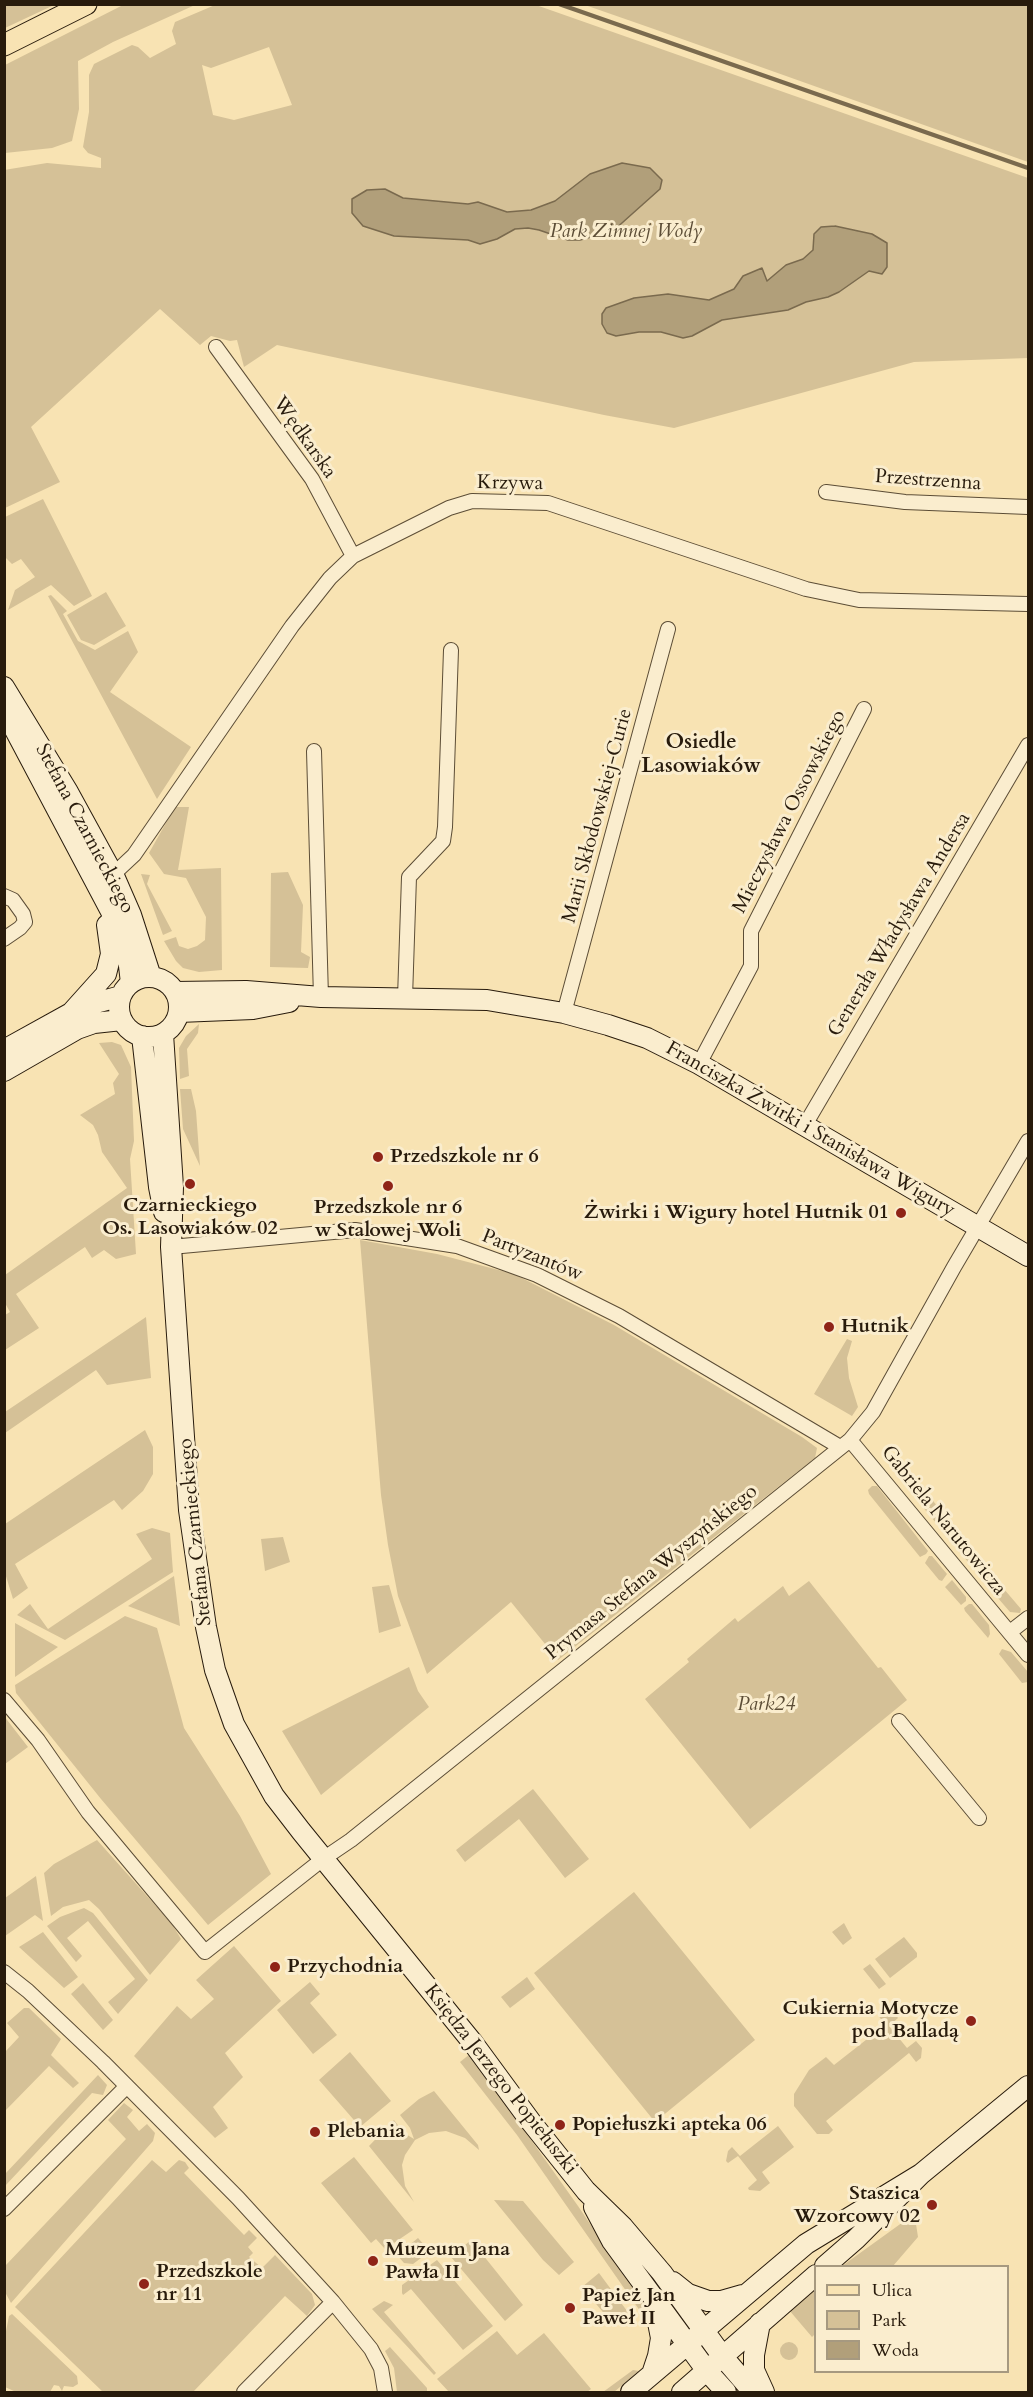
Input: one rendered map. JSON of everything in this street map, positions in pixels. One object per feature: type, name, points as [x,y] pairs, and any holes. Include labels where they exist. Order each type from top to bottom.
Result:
[{"type":"main road","points":[[4,45],[86,4]]},
{"type":"street","name":"Wędkarska","points":[[216,347],[312,479],[353,556]]},
{"type":"street","name":"Przestrzenna","points":[[826,492],[905,502],[1029,507]]},
{"type":"street","name":"Krzywa","points":[[104,896],[107,885],[119,868],[134,855],[292,626],[330,578],[353,556],[449,508],[472,501],[548,503],[806,589],[859,600],[1029,604]]},
{"type":"street","name":"Marii Skłodowskiej-Curie","points":[[564,1013],[668,630]]},
{"type":"street","points":[[405,998],[409,876],[443,841],[445,827],[451,650]]},
{"type":"street","name":"Stefana Czarnieckiego","points":[[4,687],[62,783],[114,876],[131,915],[151,977]]},
{"type":"street","name":"Stefana Czarnieckiego","points":[[4,704],[15,730],[104,896],[122,936],[128,957],[126,990]]},
{"type":"street","name":"Mieczysława Ossowskiego","points":[[699,1064],[751,966],[751,932],[864,709]]},
{"type":"street","name":"Generała Władysława Andersa","points":[[805,1125],[1029,745]]},
{"type":"street","points":[[314,751],[321,997]]},
{"type":"street","points":[[4,896],[13,900],[23,914],[25,922],[4,939]]},
{"type":"street","points":[[71,1013],[99,984],[110,962],[111,942],[104,896]]},
{"type":"street","points":[[4,1050],[71,1013],[151,977],[169,984],[175,992],[179,1012],[176,1021],[163,1034],[142,1036],[134,1033],[122,1020],[120,1012],[126,990]]},
{"type":"street","name":"Franciszka Żwirki i Stanisława Wigury","points":[[175,992],[246,992],[321,997],[487,1000],[564,1013],[647,1038],[699,1064],[1029,1256]]},
{"type":"street","name":"Franciszka Żwirki i Stanisława Wigury","points":[[179,1012],[204,1009],[253,1009],[321,997]]},
{"type":"street","points":[[4,1071],[77,1029],[94,1023],[122,1020]]},
{"type":"street","name":"Stefana Czarnieckiego","points":[[163,1034],[172,1187],[171,1247],[189,1510],[199,1589],[215,1670],[234,1724],[274,1796],[323,1859]]},
{"type":"street","name":"Stefana Czarnieckiego","points":[[142,1036],[159,1187],[171,1247]]},
{"type":"street","name":"Prymasa Stefana Wyszyńskiego","points":[[4,1700],[38,1740],[88,1812],[206,1952],[323,1859],[351,1840],[845,1444],[873,1412],[1029,1141]]},
{"type":"street","name":"Partyzantów","points":[[171,1247],[355,1230],[456,1246],[537,1275],[619,1316],[845,1444]]},
{"type":"street","name":"Gabriela Narutowicza","points":[[845,1444],[881,1474],[1029,1655]]},
{"type":"street","points":[[1010,1632],[1029,1618]]},
{"type":"street","points":[[899,1721],[978,1818]]},
{"type":"street","name":"Księdza Jerzego Popiełuszki","points":[[323,1859],[473,2043],[531,2122],[586,2191],[623,2227],[662,2273],[723,2357],[753,2392]]},
{"type":"street","points":[[4,1972],[28,1991],[238,2198],[333,2302],[371,2349],[381,2368],[385,2392]]},
{"type":"street","points":[[826,2265],[856,2240],[921,2174],[1029,2086]]},
{"type":"street","points":[[4,2210],[126,2087]]},
{"type":"street","points":[[631,2392],[806,2244],[921,2174]]},
{"type":"street","name":"Księdza Jerzego Popiełuszki","points":[[586,2191],[612,2241],[707,2371],[726,2392]]},
{"type":"street","points":[[662,2273],[688,2294],[708,2301],[721,2301],[748,2292]]},
{"type":"street","points":[[682,2392],[814,2277]]},
{"type":"street","points":[[650,2293],[658,2316],[661,2338],[652,2375]]},
{"type":"street","points":[[244,2392],[333,2302]]},
{"type":"street","points":[[760,2323],[754,2355],[754,2370],[764,2392]]},
{"type":"green space","points":[[5,4],[54,4],[54,5],[5,28]]},
{"type":"green space","points":[[123,5],[195,5],[113,42],[78,61],[79,109],[72,141],[52,148],[5,153],[5,65]]},
{"type":"green space","name":"Park Zimnej Wody","points":[[215,5],[536,5],[1028,178],[1028,358],[914,362],[674,428],[277,345],[244,367],[237,340],[230,341],[211,336],[200,345],[160,309],[31,427],[60,482],[5,508],[4,170],[47,163],[101,168],[101,158],[88,153],[83,147],[89,112],[89,75],[94,64],[132,45],[138,47],[150,58],[176,44],[172,31],[175,22]],"holes":[[[269,47],[292,105],[234,120],[213,115],[202,65],[211,68]]]},
{"type":"green space","points":[[585,5],[1028,5],[1028,162],[651,28]]},
{"type":"green space","points":[[43,499],[92,596],[74,606],[51,585],[8,610],[15,590],[35,577],[21,559],[12,564],[5,557],[5,517]]},
{"type":"green space","points":[[106,592],[126,626],[94,645],[81,640],[67,615]]},
{"type":"green space","points":[[51,595],[67,611],[63,614],[78,641],[95,650],[128,631],[138,652],[110,692],[191,747],[157,799],[48,596]]},
{"type":"green space","points":[[175,807],[189,807],[178,870],[221,868],[222,970],[199,972],[183,968],[164,941],[176,937],[179,946],[188,949],[205,940],[206,917],[186,878],[164,874],[149,853]]},
{"type":"green space","points":[[288,872],[303,905],[301,952],[310,957],[308,968],[270,967],[271,873]]},
{"type":"green space","points":[[141,874],[150,875],[147,884],[172,931],[163,935]]},
{"type":"green space","points":[[199,1024],[198,1033],[187,1049],[189,1076],[180,1079],[179,1048],[186,1036]]},
{"type":"green space","points":[[112,1042],[121,1045],[131,1067],[134,1141],[130,1159],[136,1254],[116,1259],[104,1250],[92,1258],[85,1247],[16,1294],[39,1328],[5,1350],[5,1315],[10,1312],[5,1303],[5,1275],[127,1188],[102,1152],[93,1125],[80,1115],[115,1094],[113,1083],[119,1074],[99,1043]]},
{"type":"green space","points":[[180,1089],[191,1089],[196,1111],[200,1166],[183,1129]]},
{"type":"green space","points":[[360,1240],[437,1254],[514,1274],[614,1325],[802,1437],[817,1448],[815,1458],[558,1660],[511,1602],[427,1674],[398,1596],[388,1545],[381,1495]]},
{"type":"green space","points":[[146,1317],[151,1378],[107,1385],[96,1370],[5,1433],[5,1412]]},
{"type":"green space","points":[[847,1339],[852,1341],[847,1358],[849,1378],[858,1407],[852,1416],[814,1394]]},
{"type":"green space","points":[[145,1430],[153,1447],[153,1474],[143,1491],[122,1510],[114,1500],[15,1564],[28,1588],[13,1599],[5,1573],[5,1524]]},
{"type":"green space","points":[[899,1461],[923,1489],[922,1492],[913,1494],[894,1471],[893,1468]]},
{"type":"green space","points":[[872,1486],[877,1486],[928,1551],[926,1554],[920,1557],[869,1494],[868,1490]]},
{"type":"green space","points":[[930,1497],[955,1529],[950,1536],[946,1535],[922,1506],[922,1501]]},
{"type":"green space","points":[[152,1528],[170,1533],[173,1572],[65,1640],[17,1615],[30,1604],[48,1629],[152,1559],[136,1534]]},
{"type":"green space","points":[[958,1535],[977,1556],[968,1562],[951,1541]]},
{"type":"green space","points":[[283,1537],[290,1562],[265,1571],[261,1539]]},
{"type":"green space","points":[[929,1556],[932,1556],[947,1574],[942,1581],[925,1563]]},
{"type":"green space","points":[[979,1558],[993,1576],[987,1582],[984,1582],[970,1564]]},
{"type":"green space","points":[[174,1576],[180,1626],[128,1606]]},
{"type":"green space","points":[[952,1580],[966,1597],[966,1601],[961,1605],[945,1587]]},
{"type":"green space","name":"Park24","points":[[809,1581],[878,1668],[881,1667],[907,1700],[750,1829],[645,1699],[689,1662],[687,1659],[735,1618],[738,1622],[783,1586],[789,1596]]},
{"type":"green space","points":[[998,1582],[1021,1609],[1020,1613],[1010,1612],[991,1590],[991,1585]]},
{"type":"green space","points":[[389,1585],[401,1626],[379,1633],[372,1587]]},
{"type":"green space","points":[[972,1604],[989,1625],[988,1638],[965,1611],[964,1608]]},
{"type":"green space","points":[[125,1616],[157,1628],[184,1728],[240,1816],[271,1874],[208,1925],[101,1799],[16,1693],[15,1685]]},
{"type":"green space","points":[[15,1623],[58,1647],[15,1677]]},
{"type":"green space","points":[[1002,1649],[1011,1652],[1028,1672],[1028,1682],[1022,1683],[999,1654]]},
{"type":"green space","points":[[409,1667],[418,1691],[429,1707],[321,1795],[282,1731]]},
{"type":"green space","points":[[4,1716],[28,1747],[5,1764],[4,1764]]},
{"type":"green space","points":[[533,1789],[589,1859],[565,1878],[519,1819],[465,1862],[456,1850]]},
{"type":"green space","points":[[97,1840],[172,1924],[181,1939],[150,1975],[99,1909],[89,1900],[63,1907],[51,1916],[44,1873],[54,1864]]},
{"type":"green space","points":[[36,1876],[43,1921],[35,1915],[5,1936],[5,1898]]},
{"type":"green space","points":[[634,1892],[755,2040],[655,2122],[534,1973]]},
{"type":"green space","points":[[84,1908],[93,1913],[148,1980],[118,2014],[108,2002],[135,1979],[88,1921],[67,1938],[82,1956],[76,1962],[47,1926],[60,1917]]},
{"type":"green space","points":[[844,1923],[852,1938],[843,1945],[832,1932]]},
{"type":"green space","points":[[43,1932],[78,1977],[64,1988],[19,1947]]},
{"type":"green space","points":[[904,1937],[917,1953],[917,1957],[890,1978],[875,1959]]},
{"type":"green space","points":[[234,1946],[281,2001],[225,2053],[243,2077],[213,2107],[228,2128],[215,2138],[134,2056],[177,2006],[191,2019],[214,1999],[196,1980]]},
{"type":"green space","points":[[870,1964],[886,1984],[879,1989],[863,1969]]},
{"type":"green space","points":[[527,1977],[535,1989],[510,2008],[501,1997]]},
{"type":"green space","points":[[310,1982],[320,1994],[310,2003],[337,2035],[313,2054],[277,2010]]},
{"type":"green space","points":[[83,1983],[113,2020],[103,2030],[71,1994]]},
{"type":"green space","points":[[24,2008],[29,2008],[61,2039],[51,2055],[79,2083],[73,2088],[49,2066],[5,2111],[5,2052],[19,2037],[7,2023]]},
{"type":"green space","points":[[884,2010],[893,2012],[898,2018],[889,2026],[907,2048],[916,2041],[922,2048],[921,2058],[916,2062],[909,2053],[826,2121],[833,2130],[829,2134],[817,2134],[794,2106],[794,2094],[809,2070],[826,2057],[834,2065],[885,2025],[878,2015]]},
{"type":"green space","points":[[350,2052],[391,2101],[360,2127],[319,2080]]},
{"type":"green space","points":[[470,2054],[578,2206],[651,2315],[644,2315],[638,2308],[517,2135],[460,2062]]},
{"type":"green space","points":[[98,2075],[107,2085],[103,2095],[92,2093],[5,2186],[5,2174]]},
{"type":"green space","points":[[434,2091],[478,2145],[479,2150],[465,2138],[446,2131],[429,2133],[415,2140],[405,2155],[402,2165],[405,2186],[414,2202],[369,2146],[394,2120],[404,2133],[414,2139],[410,2128],[400,2115],[419,2099]]},
{"type":"green space","points":[[124,2103],[133,2110],[127,2117],[139,2131],[147,2124],[155,2133],[153,2141],[11,2303],[5,2292],[5,2266],[126,2139],[108,2120]]},
{"type":"green space","points":[[778,2126],[794,2147],[762,2172],[770,2183],[760,2191],[749,2190],[748,2188],[757,2180],[738,2156],[728,2163],[726,2161],[728,2151],[732,2147],[740,2156]]},
{"type":"green space","points":[[354,2157],[413,2230],[385,2249],[376,2239],[371,2243],[321,2183]]},
{"type":"green space","name":"Przedszkole nr 11","points":[[152,2160],[166,2172],[179,2160],[185,2162],[189,2168],[184,2173],[244,2235],[249,2230],[257,2238],[248,2247],[253,2253],[249,2257],[262,2268],[275,2255],[312,2294],[315,2305],[307,2316],[285,2296],[193,2392],[103,2392],[15,2307]]},
{"type":"green space","points":[[494,2200],[523,2201],[574,2262],[559,2275],[543,2260]]},
{"type":"green space","points":[[910,2217],[916,2224],[918,2237],[894,2265],[843,2265]]},
{"type":"green space","points":[[418,2238],[426,2247],[425,2255],[413,2264],[404,2263],[397,2255]]},
{"type":"green space","points":[[471,2240],[523,2305],[505,2321],[451,2257]]},
{"type":"green space","points":[[437,2260],[493,2326],[463,2350],[411,2289],[403,2295],[402,2293],[402,2285]]},
{"type":"green space","points":[[599,2273],[630,2315],[626,2318],[621,2313],[616,2317],[607,2317],[582,2287]]},
{"type":"green space","points":[[814,2290],[814,2335],[812,2337],[789,2310]]},
{"type":"green space","points":[[384,2301],[393,2305],[384,2312],[436,2373],[434,2375],[372,2309]]},
{"type":"green space","points":[[12,2314],[77,2376],[78,2384],[73,2387],[64,2386],[62,2391],[59,2386],[54,2385],[50,2392],[16,2392],[5,2387],[5,2336],[9,2316]]},
{"type":"green space","points":[[497,2331],[517,2355],[544,2333],[591,2389],[587,2392],[449,2392],[437,2379]]},
{"type":"green space","points":[[785,2342],[793,2342],[798,2347],[796,2358],[785,2360],[780,2355],[780,2347]]},
{"type":"green space","points":[[390,2347],[427,2388],[427,2392],[397,2392],[394,2368],[385,2351]]},
{"type":"green space","points":[[633,2370],[639,2371],[614,2392],[603,2392]]},
{"type":"water","points":[[622,163],[650,168],[662,180],[660,189],[613,231],[580,240],[568,240],[528,228],[515,229],[497,239],[480,244],[468,240],[394,236],[363,226],[352,213],[352,199],[367,190],[385,189],[403,198],[468,204],[478,202],[507,212],[531,210],[555,201],[590,174]]},
{"type":"water","points":[[835,226],[872,234],[887,243],[887,267],[882,274],[869,271],[828,297],[806,302],[788,310],[722,320],[692,336],[683,338],[661,332],[639,332],[616,336],[607,333],[602,324],[602,314],[606,308],[634,298],[668,294],[709,300],[734,289],[743,276],[762,268],[767,281],[786,265],[803,259],[813,250],[814,234],[821,227]]},
{"type":"waterway","points":[[559,4],[1028,168]]},
{"type":"place","name":"Przedszkole nr 6","points":[[378,1157]]},
{"type":"place","name":"Czarnieckiego Os. Lasowiaków 02","points":[[190,1184]]},
{"type":"place","name":"Przedszkole nr 6 w Stalowej Woli","points":[[388,1186]]},
{"type":"place","name":"Żwirki i Wigury hotel Hutnik 01","points":[[901,1213]]},
{"type":"place","name":"Hutnik","points":[[829,1327]]},
{"type":"place","name":"Przychodnia","points":[[275,1967]]},
{"type":"place","name":"Cukiernia Motycze pod Balladą","points":[[971,2021]]},
{"type":"place","name":"Popiełuszki apteka 06","points":[[560,2125]]},
{"type":"place","name":"Plebania","points":[[315,2132]]},
{"type":"place","name":"Staszica Wzorcowy 02","points":[[932,2205]]},
{"type":"place","name":"Muzeum Jana Pawła II","points":[[373,2261]]},
{"type":"place","name":"Przedszkole nr 11","points":[[144,2284]]},
{"type":"place","name":"Papież Jan Paweł II","points":[[570,2308]]},
{"type":"district","name":"Osiedle Lasowiaków","points":[[701,755]]}]
